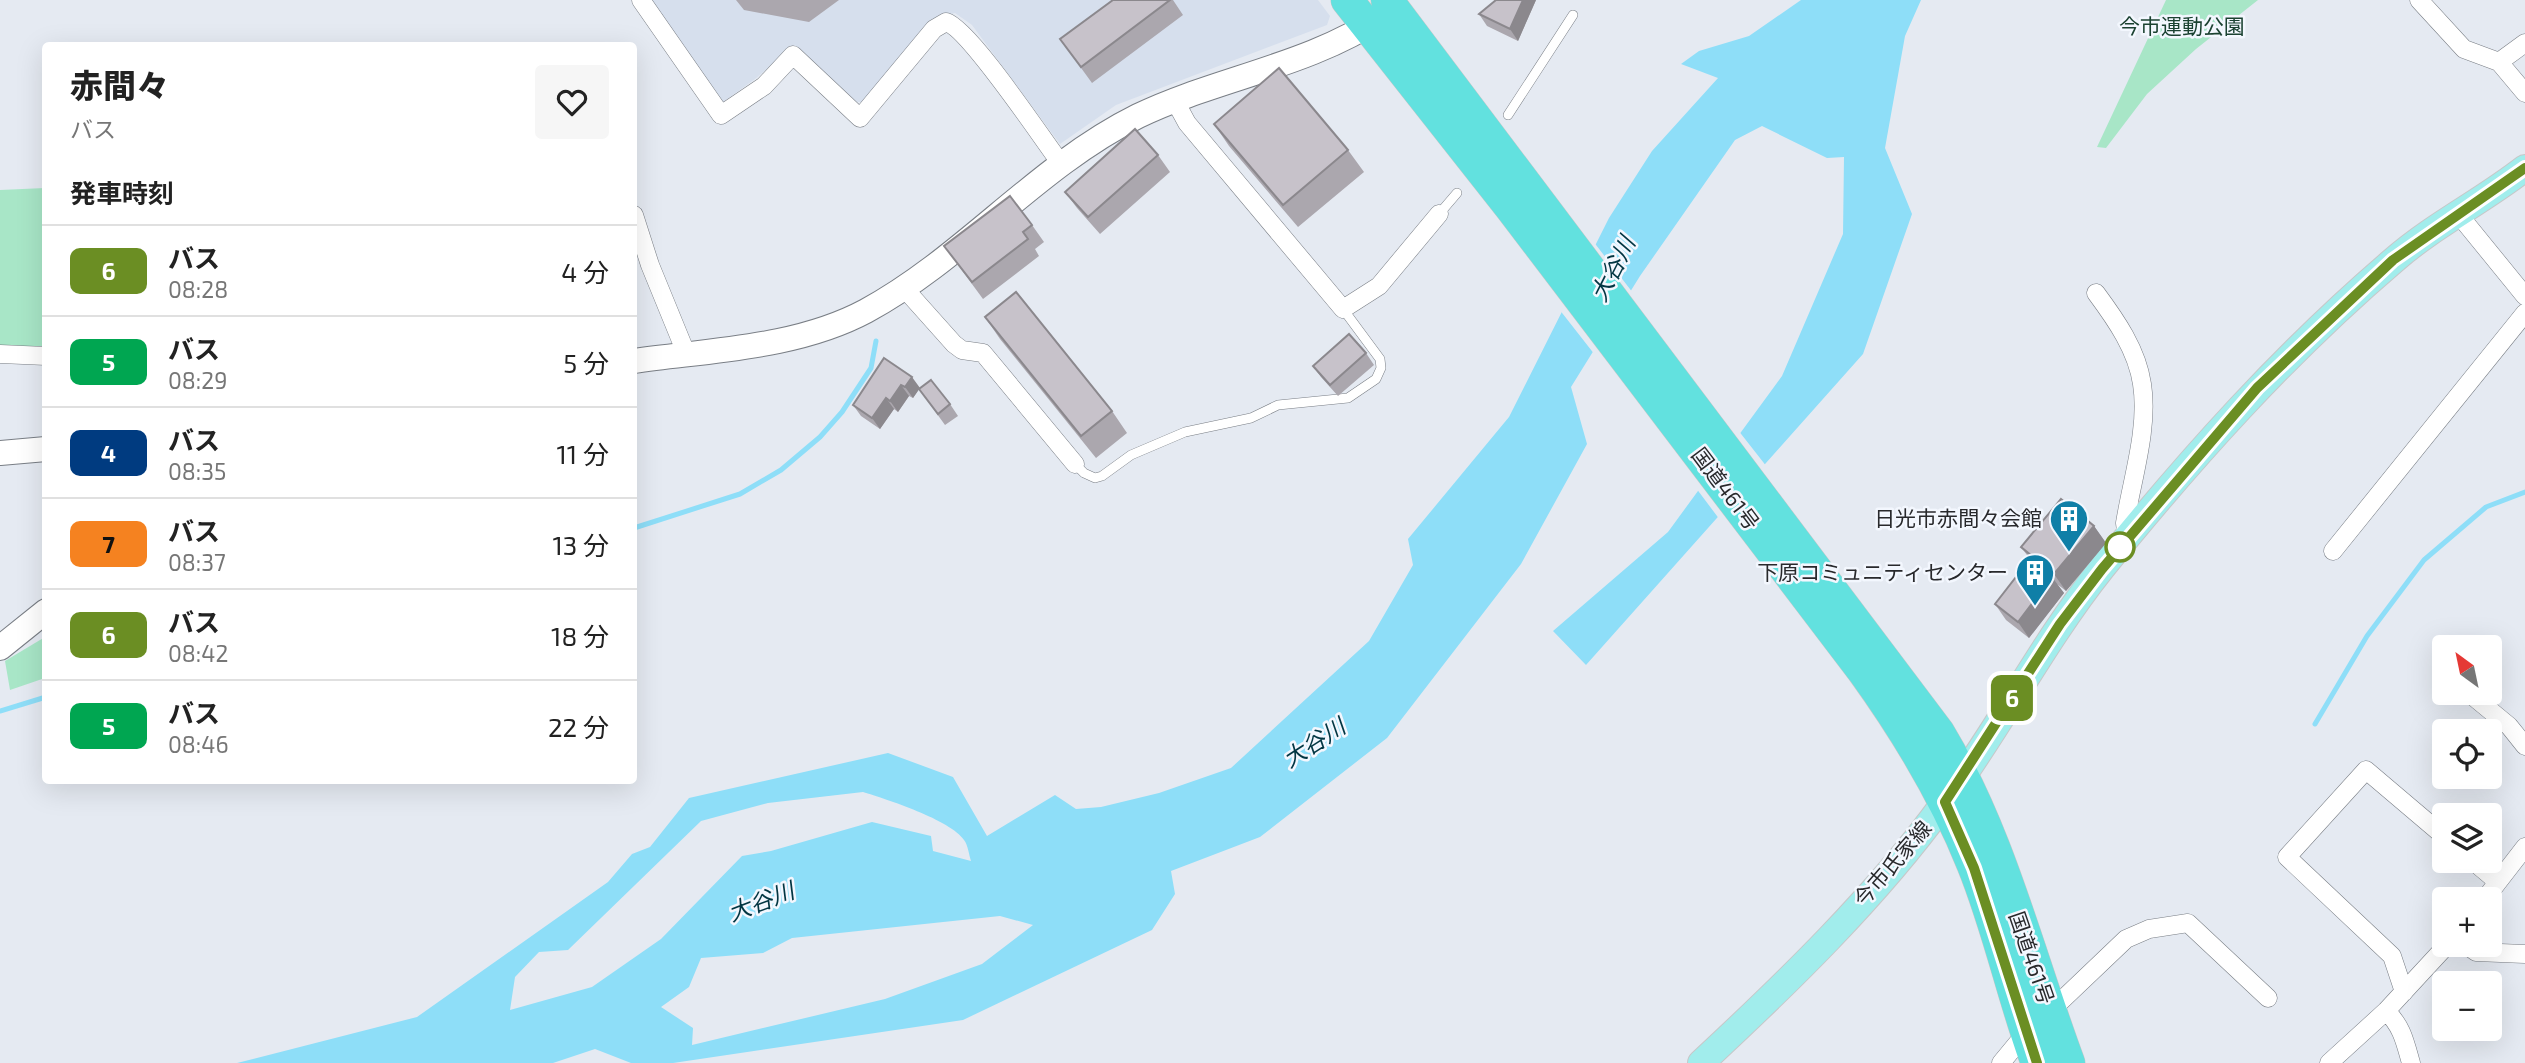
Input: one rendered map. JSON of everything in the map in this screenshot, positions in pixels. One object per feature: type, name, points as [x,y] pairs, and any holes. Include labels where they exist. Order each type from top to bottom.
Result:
[{"type":"highway","name":"国道461号","points":[[1347,0],[1367,27],[1516,195],[1871,660],[1939,733],[1964,775],[1996,856],[2069,1063]]},
{"type":"highway","name":"国道461号","points":[[1396,3],[1516,195]]},
{"type":"highway","name":"国道461号","points":[[1871,660],[1945,802],[1974,868],[2032,1049]]},
{"type":"main road","name":"今市氏家線","points":[[1701,1063],[1892,869],[1964,775],[2060,624],[2127,538],[2265,380],[2393,260],[2525,168]]},
{"type":"street","points":[[641,0],[721,115],[764,86],[793,54],[860,118],[934,29],[946,22],[952,23],[975,49],[1062,166]]},
{"type":"street","points":[[2418,0],[2464,49],[2499,62],[2525,93]]},
{"type":"street","points":[[637,360],[824,330],[865,312],[904,288],[1110,132],[1175,101],[1329,46],[1367,27],[1396,3]]},
{"type":"street","points":[[2499,62],[2525,43]]},
{"type":"street","points":[[1175,101],[1187,123],[1343,309],[1379,286],[1439,214]]},
{"type":"street","points":[[2459,215],[2525,296]]},
{"type":"street","points":[[637,234],[642,267],[686,353]]},
{"type":"street","points":[[904,288],[954,344],[962,350],[983,353],[1075,464]]},
{"type":"street","points":[[2096,293],[2130,344],[2142,384],[2141,426],[2125,523],[2127,538]]},
{"type":"street","points":[[2333,551],[2525,313]]},
{"type":"street","points":[[0,354],[42,356]]},
{"type":"street","points":[[0,453],[42,449]]},
{"type":"street","points":[[0,648],[42,614]]},
{"type":"street","points":[[2484,705],[2509,726],[2525,746]]},
{"type":"street","points":[[2404,992],[2392,956],[2287,857],[2366,770],[2432,826]]},
{"type":"street","points":[[2494,887],[2525,847]]},
{"type":"street","points":[[2487,873],[2498,882]]},
{"type":"street","points":[[2001,1063],[2020,1040],[2032,1049],[2050,1012],[2126,939],[2148,929],[2180,922],[2195,929],[2268,998]]},
{"type":"street","points":[[2502,953],[2525,954]]},
{"type":"street","points":[[2329,1063],[2386,1011],[2436,957]]},
{"type":"street","points":[[2386,1011],[2397,1021],[2403,1033],[2410,1063]]},
{"type":"lane","points":[[1508,115],[1573,16]]},
{"type":"lane","points":[[1439,214],[1457,193]]},
{"type":"lane","points":[[1075,464],[1084,473],[1095,478],[1131,455],[1185,432],[1251,418],[1278,405],[1334,401],[1363,391],[1376,379],[1381,368],[1380,359],[1343,309]]},
{"type":"shaded area","points":[[651,0],[1318,0],[1330,16],[1327,25],[1116,105],[1060,144],[972,25],[955,13],[938,17],[870,102],[857,102],[794,45],[723,102]]},
{"type":"green space","name":"今市運動公園","points":[[2166,0],[2258,0],[2196,49],[2147,94],[2106,148],[2097,147]]},
{"type":"green space","points":[[42,188],[42,346],[0,348],[0,190]]},
{"type":"green space","points":[[42,639],[42,679],[10,690],[5,661]]},
{"type":"water","name":"大谷川","points":[[1801,0],[1921,0],[1905,36],[1885,148],[1912,214],[1863,354],[1586,665],[1553,631],[1668,532],[1782,376],[1843,234],[1844,157],[1827,158],[1762,126],[1735,140],[1640,276],[1571,387],[1587,444],[1521,564],[1387,738],[1260,837],[1171,871],[1175,894],[1152,930],[963,1020],[673,1063],[631,1063],[595,1049],[553,1063],[237,1063],[417,1017],[608,882],[632,854],[650,847],[689,798],[888,753],[953,777],[987,836],[1055,795],[1076,809],[1101,807],[1159,793],[1231,768],[1369,641],[1413,565],[1408,539],[1509,417],[1609,218],[1652,151],[1718,78],[1681,64],[1699,51],[1749,36]],"holes":[[[863,792],[917,811],[957,832],[964,840],[971,861],[933,851],[931,836],[872,822],[771,851],[742,856],[661,939],[592,987],[510,1010],[515,977],[539,952],[568,950],[701,821],[768,803]],[[1000,916],[1033,925],[982,964],[885,999],[692,1045],[693,1028],[661,1007],[689,987],[701,958],[763,953],[792,938]]]},
{"type":"pier","points":[[1593,241],[1633,293],[1595,355],[1559,309]]},
{"type":"pier","points":[[1738,430],[1767,467],[1720,520],[1696,488]]},
{"type":"building","points":[[1113,0],[1170,0],[1081,67],[1060,39]]},
{"type":"building","points":[[1496,0],[1523,0],[1510,29],[1479,14]]},
{"type":"building","points":[[1279,68],[1348,150],[1283,205],[1214,124]]},
{"type":"building","points":[[1135,129],[1158,155],[1088,217],[1065,192]]},
{"type":"building","points":[[1010,196],[1032,225],[1023,232],[1028,239],[972,282],[944,246]]},
{"type":"building","points":[[1016,292],[1112,411],[1081,436],[985,317]]},
{"type":"building","points":[[1349,334],[1366,353],[1330,385],[1313,366]]},
{"type":"building","points":[[884,358],[912,377],[905,387],[901,385],[890,401],[886,398],[872,418],[853,405]]},
{"type":"building","points":[[931,380],[950,404],[938,414],[919,389]]},
{"type":"building","points":[[2061,499],[2094,526],[2054,574],[2021,547]]},
{"type":"building","points":[[2030,559],[2052,577],[2018,622],[1995,604]]},
{"type":"waterway","points":[[637,527],[740,494],[781,470],[820,437],[842,412],[871,368],[876,341]]},
{"type":"waterway","points":[[2315,724],[2367,636],[2424,560],[2486,507],[2525,492]]},
{"type":"waterway","points":[[0,711],[42,698]]},
{"type":"bus line","name":"6","points":[[2037,1063],[1974,868],[1945,802],[2060,624],[2102,569],[2257,388],[2393,260],[2525,168]]},
{"type":"place","name":"日光市赤間々会館","points":[[2069,553]]},
{"type":"place","name":"下原コミュニティセンター","points":[[2035,607]]}]
